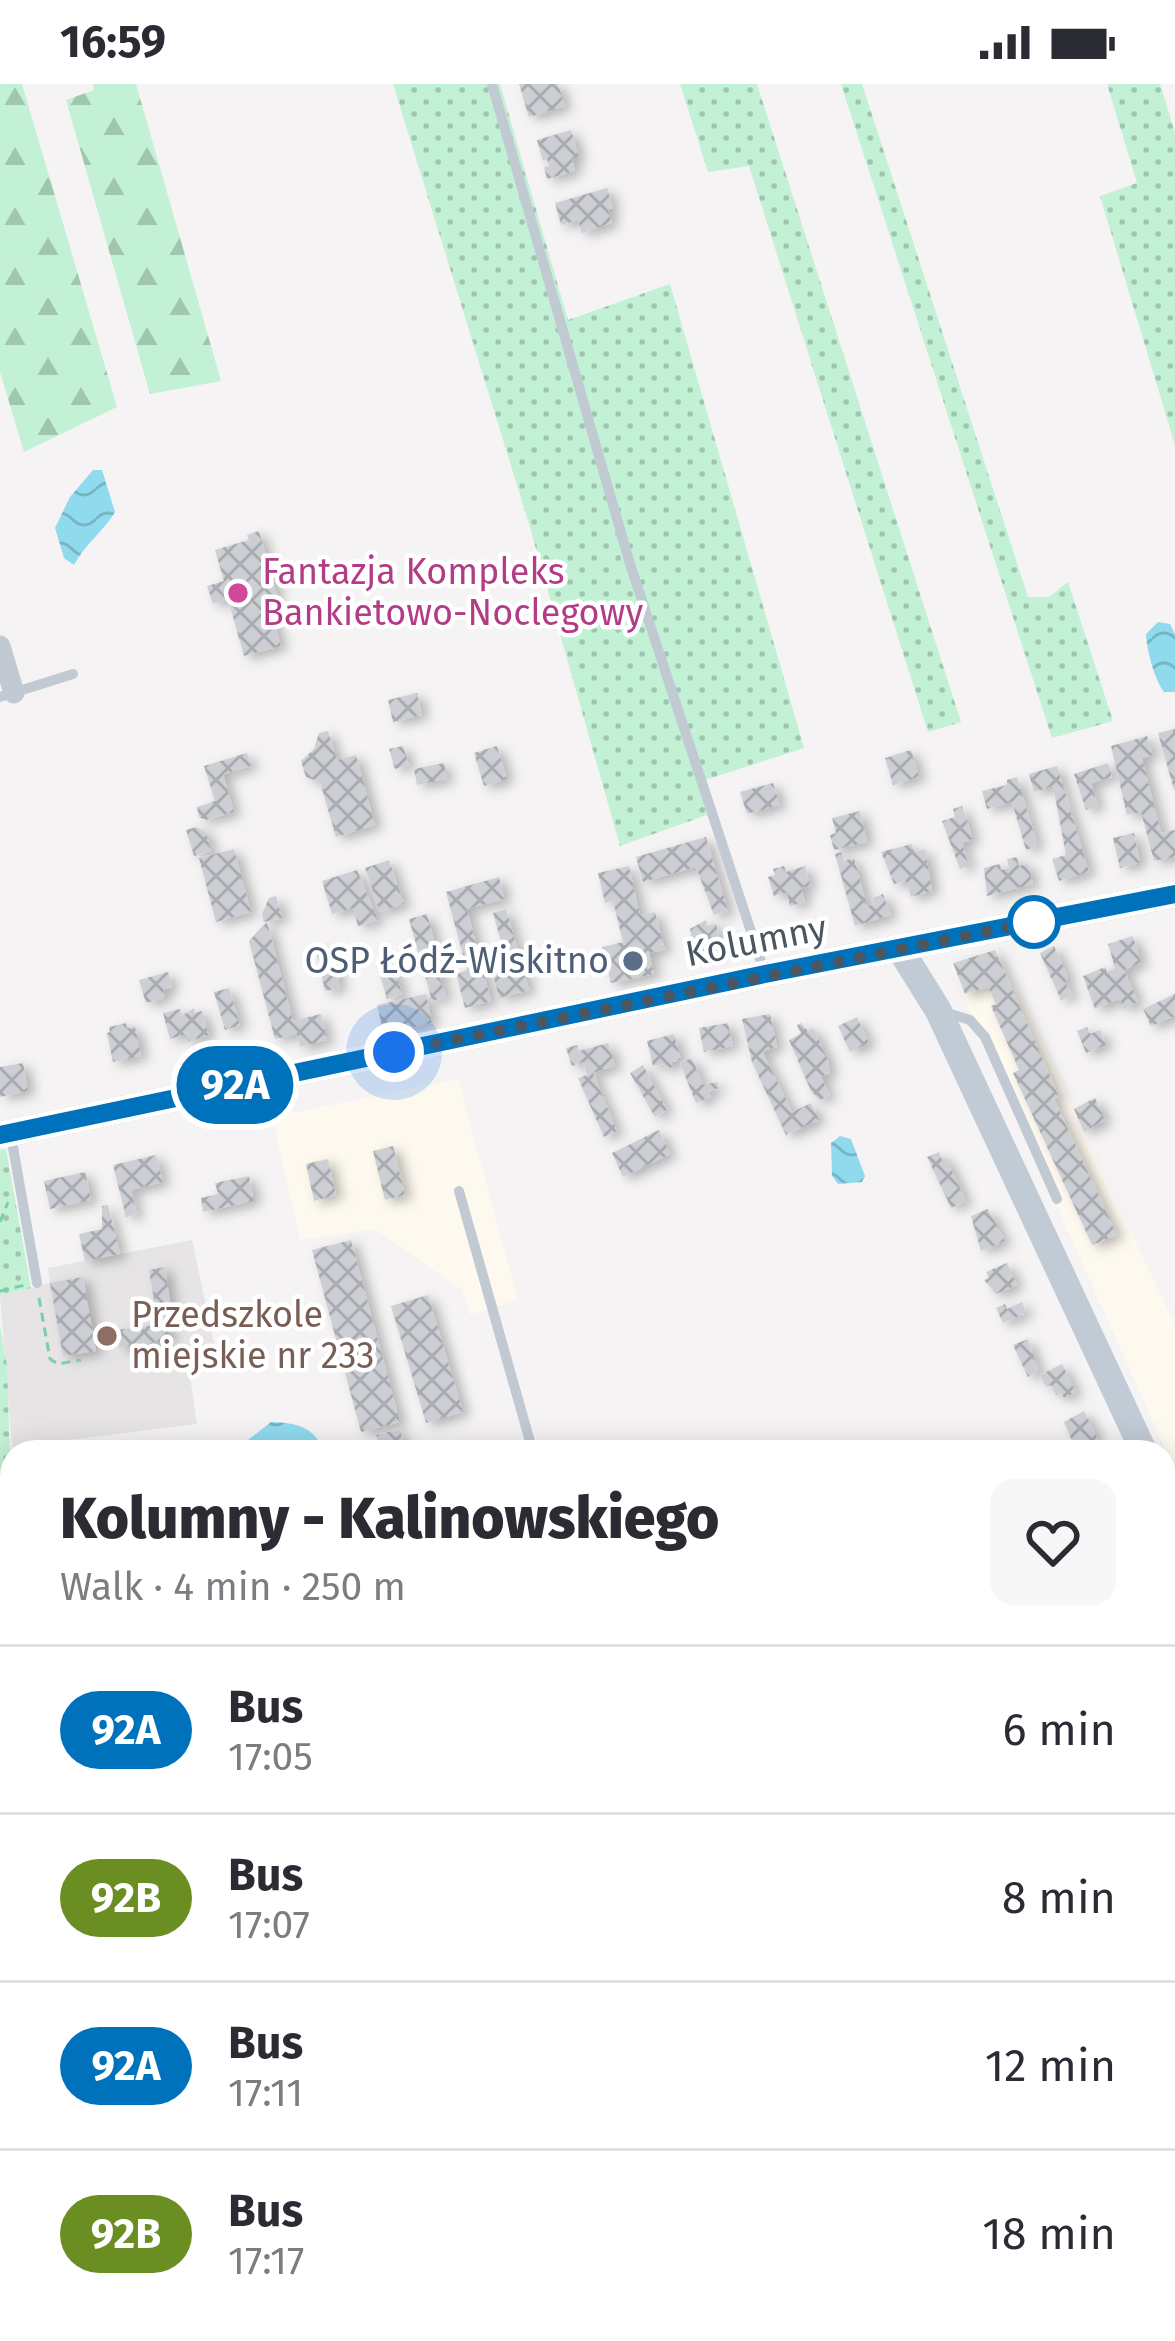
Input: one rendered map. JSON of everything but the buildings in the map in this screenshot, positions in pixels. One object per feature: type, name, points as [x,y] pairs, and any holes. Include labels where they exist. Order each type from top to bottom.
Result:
[{"type":"street","points":[[0,646],[7,695]]},
{"type":"street","name":"Kolumny","points":[[5,1134],[765,974],[1175,894]]},
{"type":"street","points":[[900,949],[938,1010],[1138,1440]]},
{"type":"lane","points":[[492,84],[630,564],[765,974]]},
{"type":"lane","points":[[7,695],[73,674]]},
{"type":"lane","points":[[938,1010],[970,1020],[985,1037],[1057,1199]]},
{"type":"lane","points":[[5,1134],[37,1282]]},
{"type":"lane","points":[[459,1191],[530,1440]]},
{"type":"path","points":[[0,1291],[37,1282],[50,1359],[58,1364],[81,1360]]},
{"type":"shaded area","points":[[997,948],[1175,1325],[1175,1440],[1161,1440],[949,964]]},
{"type":"shaded area","points":[[458,1079],[518,1300],[470,1315],[462,1290],[375,1229],[300,1240],[272,1117]]},
{"type":"shaded area","name":"Przedszkole miejskie nr 233","points":[[192,1240],[215,1348],[188,1364],[197,1424],[68,1440],[11,1440],[0,1295],[50,1283],[48,1268]]},
{"type":"green space","points":[[0,84],[22,84],[117,407],[24,452],[0,372]]},
{"type":"green space","points":[[93,84],[136,84],[221,381],[150,394],[66,100],[94,90]]},
{"type":"green space","points":[[393,84],[500,84],[568,320],[670,284],[804,748],[699,782],[707,815],[620,846],[529,524]]},
{"type":"green space","points":[[680,84],[757,84],[961,722],[928,732],[749,166],[708,172]]},
{"type":"green space","points":[[841,84],[862,84],[1028,597],[1049,597],[1068,582],[1113,721],[1052,738]]},
{"type":"green space","points":[[1107,84],[1160,84],[1175,133],[1175,445],[1100,196],[1137,183]]},
{"type":"green space","points":[[6,1149],[31,1288],[0,1295],[0,1150]]},
{"type":"green space","points":[[0,1325],[7,1366],[10,1440],[0,1440]]},
{"type":"water","points":[[93,470],[102,470],[115,512],[74,565],[64,558],[55,528],[70,497]]},
{"type":"water","points":[[1158,622],[1170,624],[1175,634],[1175,692],[1164,692],[1149,656],[1146,634]]},
{"type":"water","points":[[840,1136],[851,1139],[865,1176],[862,1182],[838,1184],[832,1176],[831,1143]]},
{"type":"water","points":[[271,1422],[304,1428],[318,1440],[248,1440]]},
{"type":"bus line","name":"92A","points":[[0,1135],[765,974],[1175,894]]},
{"type":"place","name":"Fantazja Kompleks Bankietowo-Noclegowy","points":[[238,593]]},
{"type":"place","name":"OSP Łódź-Wiskitno","points":[[633,961]]},
{"type":"place","name":"Przedszkole miejskie nr 233","points":[[107,1336]]},
{"type":"route","points":[[394,1052],[1034,922]]}]
